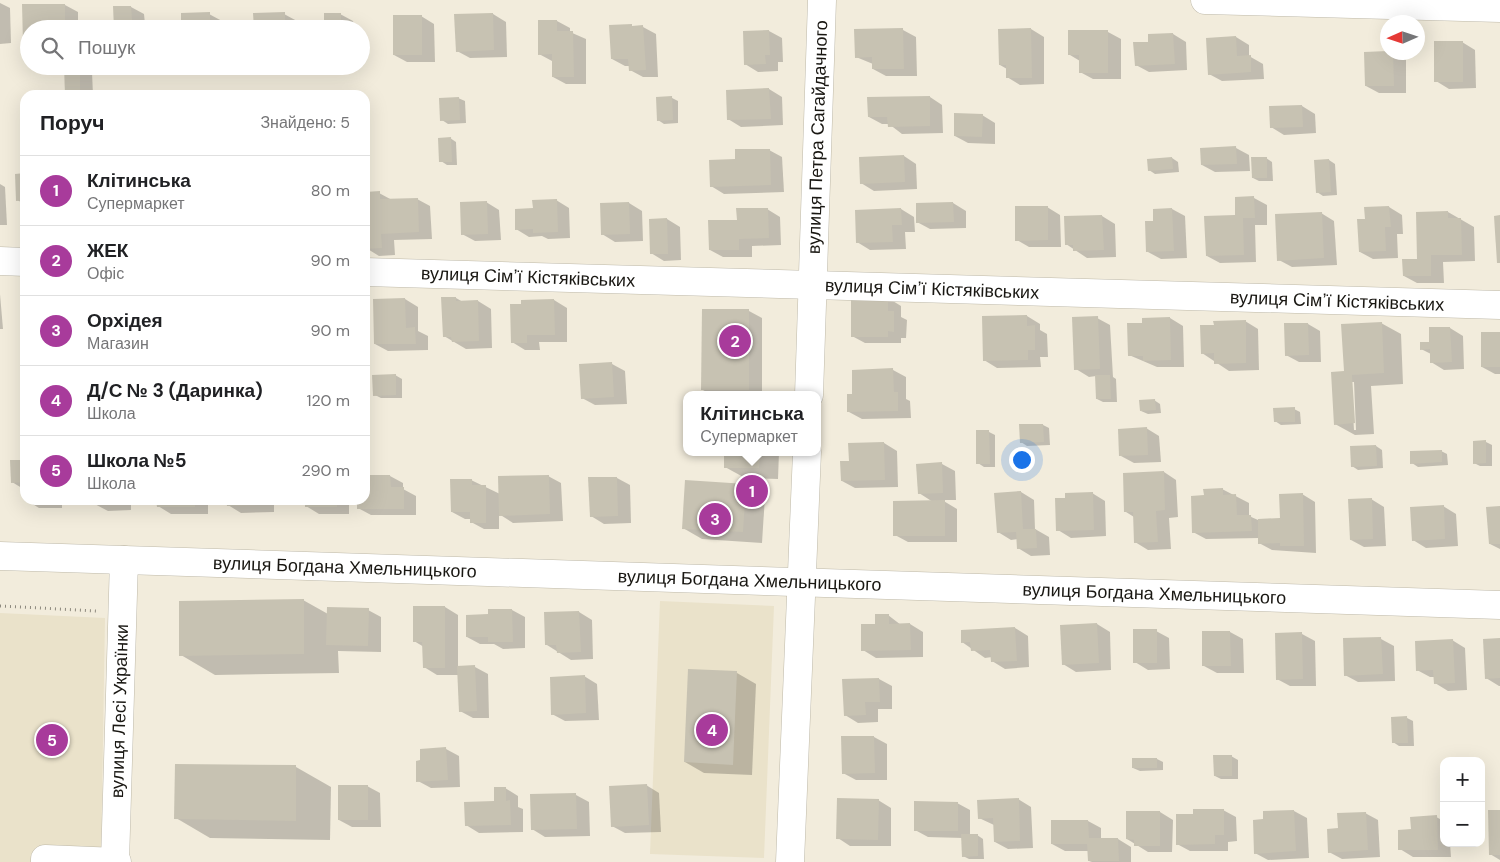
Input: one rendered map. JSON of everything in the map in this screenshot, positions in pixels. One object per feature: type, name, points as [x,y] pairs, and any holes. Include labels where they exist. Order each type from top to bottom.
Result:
[{"type":"street","name":"вулиця Петра Сагайдачного","points":[[808,391],[822,0]]},
{"type":"street","points":[[1204,0],[1500,8]]},
{"type":"street","points":[[0,261],[20,262]]},
{"type":"street","name":"вулиця Сімʼї Кістяківських","points":[[370,272],[1500,306]]},
{"type":"street","points":[[790,862],[807,456]]},
{"type":"street","name":"вулиця Богдана Хмельницького","points":[[0,556],[1500,605]]},
{"type":"street","name":"вулиця Лесі Українки","points":[[116,862],[124,560]]},
{"type":"street","points":[[45,862],[45,859],[116,862]]},
{"type":"path","points":[[0,606],[122,612]]},
{"type":"shaded area","points":[[660,601],[774,606],[764,858],[650,854]]},
{"type":"shaded area","points":[[0,613],[105,618],[101,862],[0,862]]},
{"type":"building","points":[[22,4],[65,4],[65,20],[22,20]]},
{"type":"building","points":[[113,6],[131,6],[132,20],[114,20]]},
{"type":"building","points":[[210,12],[210,20],[181,20],[181,13]]},
{"type":"building","points":[[285,12],[285,20],[253,20],[253,13]]},
{"type":"building","points":[[324,13],[341,13],[341,20],[324,20]]},
{"type":"building","points":[[493,13],[494,50],[456,52],[454,14]]},
{"type":"building","points":[[393,15],[422,15],[422,55],[393,55]]},
{"type":"building","points":[[538,20],[557,20],[557,31],[573,31],[574,77],[552,77],[552,54],[538,55]]},
{"type":"building","points":[[632,24],[632,26],[643,25],[646,70],[629,71],[628,59],[611,59],[609,25]]},
{"type":"building","points":[[903,28],[904,69],[872,69],[872,57],[855,58],[854,29]]},
{"type":"building","points":[[1031,28],[1032,78],[1006,78],[1006,65],[999,65],[998,29]]},
{"type":"building","points":[[769,30],[770,55],[765,55],[766,64],[744,65],[743,31]]},
{"type":"building","points":[[1068,30],[1108,30],[1108,73],[1079,73],[1079,55],[1068,55]]},
{"type":"building","points":[[1173,33],[1175,64],[1135,66],[1133,42],[1148,42],[1148,34]]},
{"type":"building","points":[[1236,36],[1237,56],[1251,55],[1251,72],[1208,75],[1206,38]]},
{"type":"building","points":[[1434,41],[1463,41],[1463,82],[1434,82]]},
{"type":"building","points":[[1380,51],[1380,60],[1393,60],[1394,86],[1365,86],[1364,52]]},
{"type":"building","points":[[64,75],[80,75],[80,90],[65,90]]},
{"type":"building","points":[[769,88],[771,119],[727,120],[726,90]]},
{"type":"building","points":[[672,96],[673,120],[657,121],[656,97]]},
{"type":"building","points":[[930,96],[930,126],[888,127],[887,117],[868,117],[867,97]]},
{"type":"building","points":[[459,97],[460,120],[440,121],[439,98]]},
{"type":"building","points":[[1302,105],[1303,127],[1270,128],[1269,106]]},
{"type":"building","points":[[954,113],[983,114],[982,137],[954,136]]},
{"type":"building","points":[[451,137],[452,162],[439,162],[438,138]]},
{"type":"building","points":[[1236,146],[1237,164],[1201,165],[1200,148]]},
{"type":"building","points":[[735,149],[770,149],[771,185],[710,187],[709,160],[735,159]]},
{"type":"building","points":[[904,155],[905,182],[860,184],[859,157]]},
{"type":"building","points":[[1172,157],[1173,169],[1148,171],[1147,159]]},
{"type":"building","points":[[1251,157],[1267,157],[1267,178],[1252,178]]},
{"type":"building","points":[[1329,159],[1331,192],[1316,193],[1314,160]]},
{"type":"building","points":[[15,174],[20,174],[20,201],[16,201]]},
{"type":"building","points":[[380,191],[380,199],[418,198],[419,232],[381,234],[382,248],[370,249],[370,192]]},
{"type":"building","points":[[1254,196],[1255,218],[1243,218],[1244,255],[1206,256],[1204,216],[1235,215],[1235,197]]},
{"type":"building","points":[[557,199],[558,232],[533,233],[533,229],[515,230],[515,209],[533,208],[532,200]]},
{"type":"building","points":[[487,201],[488,234],[461,235],[460,202]]},
{"type":"building","points":[[629,202],[630,234],[601,235],[600,203]]},
{"type":"building","points":[[953,202],[954,222],[916,223],[916,203]]},
{"type":"building","points":[[1015,206],[1048,206],[1048,240],[1015,241]]},
{"type":"building","points":[[1389,206],[1391,227],[1385,227],[1386,251],[1359,252],[1357,219],[1365,219],[1364,207]]},
{"type":"building","points":[[736,208],[768,208],[769,238],[739,239],[739,250],[709,250],[708,220],[737,220]]},
{"type":"building","points":[[901,208],[902,225],[892,225],[893,242],[856,243],[855,210]]},
{"type":"building","points":[[1172,208],[1174,251],[1146,252],[1145,221],[1153,221],[1153,209]]},
{"type":"building","points":[[1448,211],[1448,218],[1461,218],[1462,255],[1431,255],[1431,276],[1403,276],[1402,259],[1417,259],[1416,212]]},
{"type":"building","points":[[1322,212],[1324,258],[1277,261],[1275,214]]},
{"type":"building","points":[[1102,215],[1104,250],[1073,251],[1073,245],[1065,245],[1064,216]]},
{"type":"building","points":[[1500,215],[1500,263],[1497,263],[1494,216]]},
{"type":"building","points":[[667,218],[668,254],[650,254],[649,219]]},
{"type":"building","points":[[441,297],[456,297],[456,301],[478,300],[479,341],[452,342],[451,337],[443,337]]},
{"type":"building","points":[[851,297],[888,297],[888,311],[894,311],[894,332],[888,331],[888,337],[851,337]]},
{"type":"building","points":[[405,298],[406,328],[415,327],[416,344],[374,344],[373,299]]},
{"type":"building","points":[[554,299],[555,335],[527,335],[527,343],[511,343],[510,304],[521,304],[521,300]]},
{"type":"building","points":[[702,309],[749,309],[749,390],[701,390]]},
{"type":"building","points":[[1027,315],[1027,326],[1035,325],[1035,350],[1028,350],[1028,360],[983,361],[982,316]]},
{"type":"building","points":[[1098,316],[1100,369],[1074,370],[1072,317]]},
{"type":"building","points":[[1170,317],[1171,360],[1143,361],[1143,356],[1128,356],[1127,323],[1142,323],[1142,318]]},
{"type":"building","points":[[1246,320],[1246,363],[1214,364],[1214,353],[1201,354],[1200,325],[1214,325],[1213,321]]},
{"type":"building","points":[[1382,322],[1384,373],[1352,375],[1355,423],[1334,425],[1331,372],[1344,371],[1341,324]]},
{"type":"building","points":[[1284,323],[1308,323],[1309,355],[1285,356]]},
{"type":"building","points":[[1429,327],[1450,327],[1452,362],[1430,363],[1430,349],[1420,350],[1420,342],[1429,342]]},
{"type":"building","points":[[1481,332],[1500,332],[1500,367],[1481,367]]},
{"type":"building","points":[[612,362],[614,397],[581,399],[579,364]]},
{"type":"building","points":[[893,368],[894,392],[898,392],[898,411],[847,412],[847,394],[852,394],[852,370]]},
{"type":"building","points":[[396,374],[396,395],[373,396],[372,375]]},
{"type":"building","points":[[1095,375],[1110,375],[1111,399],[1096,399]]},
{"type":"building","points":[[1155,399],[1156,410],[1140,411],[1139,400]]},
{"type":"building","points":[[1295,407],[1295,422],[1274,422],[1273,408]]},
{"type":"building","points":[[1019,424],[1043,424],[1044,442],[1020,443]]},
{"type":"building","points":[[1147,427],[1148,455],[1119,456],[1118,429]]},
{"type":"building","points":[[976,430],[989,430],[990,464],[976,464]]},
{"type":"building","points":[[1486,440],[1486,463],[1473,464],[1473,441]]},
{"type":"building","points":[[884,442],[885,480],[841,481],[840,461],[849,461],[848,443]]},
{"type":"building","points":[[1376,445],[1377,466],[1351,467],[1350,446]]},
{"type":"building","points":[[1442,450],[1442,462],[1410,464],[1410,451]]},
{"type":"building","points":[[724,456],[760,456],[759,468],[724,468]]},
{"type":"building","points":[[10,460],[20,460],[20,482],[11,483]]},
{"type":"building","points":[[942,462],[943,493],[918,494],[916,464]]},
{"type":"building","points":[[1164,471],[1165,510],[1156,511],[1158,542],[1134,543],[1133,512],[1124,512],[1123,473]]},
{"type":"building","points":[[370,475],[390,475],[391,487],[404,487],[404,509],[357,509],[357,505],[370,505]]},
{"type":"building","points":[[549,475],[550,514],[499,516],[498,476]]},
{"type":"building","points":[[588,477],[617,477],[618,516],[590,517]]},
{"type":"building","points":[[450,479],[472,479],[472,485],[486,485],[486,523],[470,523],[470,512],[451,512]]},
{"type":"building","points":[[685,480],[746,484],[743,532],[682,529]]},
{"type":"building","points":[[1223,488],[1223,495],[1236,494],[1237,515],[1251,515],[1252,531],[1192,533],[1191,496],[1204,495],[1203,489]]},
{"type":"building","points":[[1021,491],[1023,529],[1036,529],[1037,548],[1017,549],[1016,532],[997,533],[994,493]]},
{"type":"building","points":[[1093,492],[1094,530],[1056,531],[1055,498],[1065,498],[1065,493]]},
{"type":"building","points":[[1303,493],[1304,546],[1280,546],[1280,543],[1258,544],[1258,519],[1280,518],[1279,494]]},
{"type":"building","points":[[1372,498],[1373,539],[1350,540],[1348,499]]},
{"type":"building","points":[[945,500],[945,536],[893,536],[893,501]]},
{"type":"building","points":[[157,505],[195,505],[195,507],[157,507]]},
{"type":"building","points":[[227,505],[261,505],[227,506]]},
{"type":"building","points":[[305,505],[337,505],[337,507],[305,507]]},
{"type":"building","points":[[1444,505],[1445,539],[1412,541],[1410,507]]},
{"type":"building","points":[[1500,506],[1500,544],[1489,544],[1486,507]]},
{"type":"building","points":[[304,599],[304,654],[179,656],[179,601]]},
{"type":"building","points":[[413,606],[445,606],[445,668],[423,668],[422,642],[413,642]]},
{"type":"building","points":[[327,607],[369,608],[368,646],[326,645]]},
{"type":"building","points":[[488,609],[512,609],[513,642],[488,642],[488,637],[466,637],[466,615],[488,614]]},
{"type":"building","points":[[579,611],[581,652],[557,653],[556,645],[545,645],[544,612]]},
{"type":"building","points":[[875,614],[889,614],[889,624],[910,623],[911,650],[861,651],[861,624],[875,624]]},
{"type":"building","points":[[1097,623],[1099,663],[1062,665],[1060,625]]},
{"type":"building","points":[[1015,627],[1017,661],[991,662],[990,650],[971,651],[970,642],[961,643],[961,630]]},
{"type":"building","points":[[1133,629],[1157,629],[1157,663],[1133,663]]},
{"type":"building","points":[[1202,631],[1230,631],[1231,666],[1202,666]]},
{"type":"building","points":[[1302,632],[1303,679],[1276,680],[1275,633]]},
{"type":"building","points":[[1381,637],[1383,674],[1344,676],[1343,638]]},
{"type":"building","points":[[1500,638],[1500,678],[1485,679],[1483,639]]},
{"type":"building","points":[[1453,639],[1455,683],[1434,684],[1433,670],[1416,671],[1415,641]]},
{"type":"building","points":[[475,665],[477,711],[459,712],[457,666]]},
{"type":"building","points":[[688,669],[737,671],[733,765],[684,762]]},
{"type":"building","points":[[585,675],[586,713],[551,715],[550,677]]},
{"type":"building","points":[[879,678],[880,702],[865,702],[866,715],[844,716],[842,679]]},
{"type":"building","points":[[1407,716],[1408,743],[1392,743],[1391,717]]},
{"type":"building","points":[[841,736],[874,736],[875,773],[842,774]]},
{"type":"building","points":[[446,747],[448,780],[416,782],[416,761],[420,760],[420,749]]},
{"type":"building","points":[[1213,755],[1232,755],[1232,776],[1214,776]]},
{"type":"building","points":[[1132,758],[1157,758],[1157,768],[1132,768]]},
{"type":"building","points":[[175,764],[296,765],[296,821],[174,819]]},
{"type":"building","points":[[647,784],[649,825],[611,827],[609,786]]},
{"type":"building","points":[[338,785],[368,785],[368,820],[338,820]]},
{"type":"building","points":[[494,787],[506,787],[506,801],[510,800],[511,825],[465,826],[464,802],[494,801]]},
{"type":"building","points":[[576,793],[577,829],[531,830],[530,794]]},
{"type":"building","points":[[837,798],[879,799],[878,840],[836,839]]},
{"type":"building","points":[[1019,798],[1020,841],[994,842],[993,818],[978,819],[977,800]]},
{"type":"building","points":[[914,801],[958,802],[958,831],[914,831]]},
{"type":"building","points":[[1193,809],[1224,809],[1224,835],[1215,835],[1215,844],[1176,845],[1176,814],[1193,814]]},
{"type":"building","points":[[1294,810],[1296,851],[1254,854],[1253,820],[1263,819],[1263,811]]},
{"type":"building","points":[[1488,810],[1500,810],[1500,855],[1489,855]]},
{"type":"building","points":[[1126,811],[1160,811],[1160,846],[1134,846],[1134,840],[1126,839]]},
{"type":"building","points":[[1366,812],[1368,850],[1328,853],[1327,829],[1338,828],[1337,813]]},
{"type":"building","points":[[1437,815],[1438,850],[1398,850],[1398,830],[1411,829],[1410,817]]},
{"type":"building","points":[[1051,820],[1088,820],[1089,838],[1118,838],[1119,861],[1088,861],[1087,844],[1051,844]]},
{"type":"building","points":[[961,834],[978,834],[978,856],[962,857]]},
{"type":"place","name":"ЖЕК","points":[[735,341]]},
{"type":"place","name":"Клітинська","points":[[752,491]]},
{"type":"place","name":"Орхідея","points":[[715,519]]},
{"type":"place","name":"Д/С № 3 (Даринка)","points":[[712,730]]},
{"type":"place","name":"Школа №5","points":[[52,740]]}]
